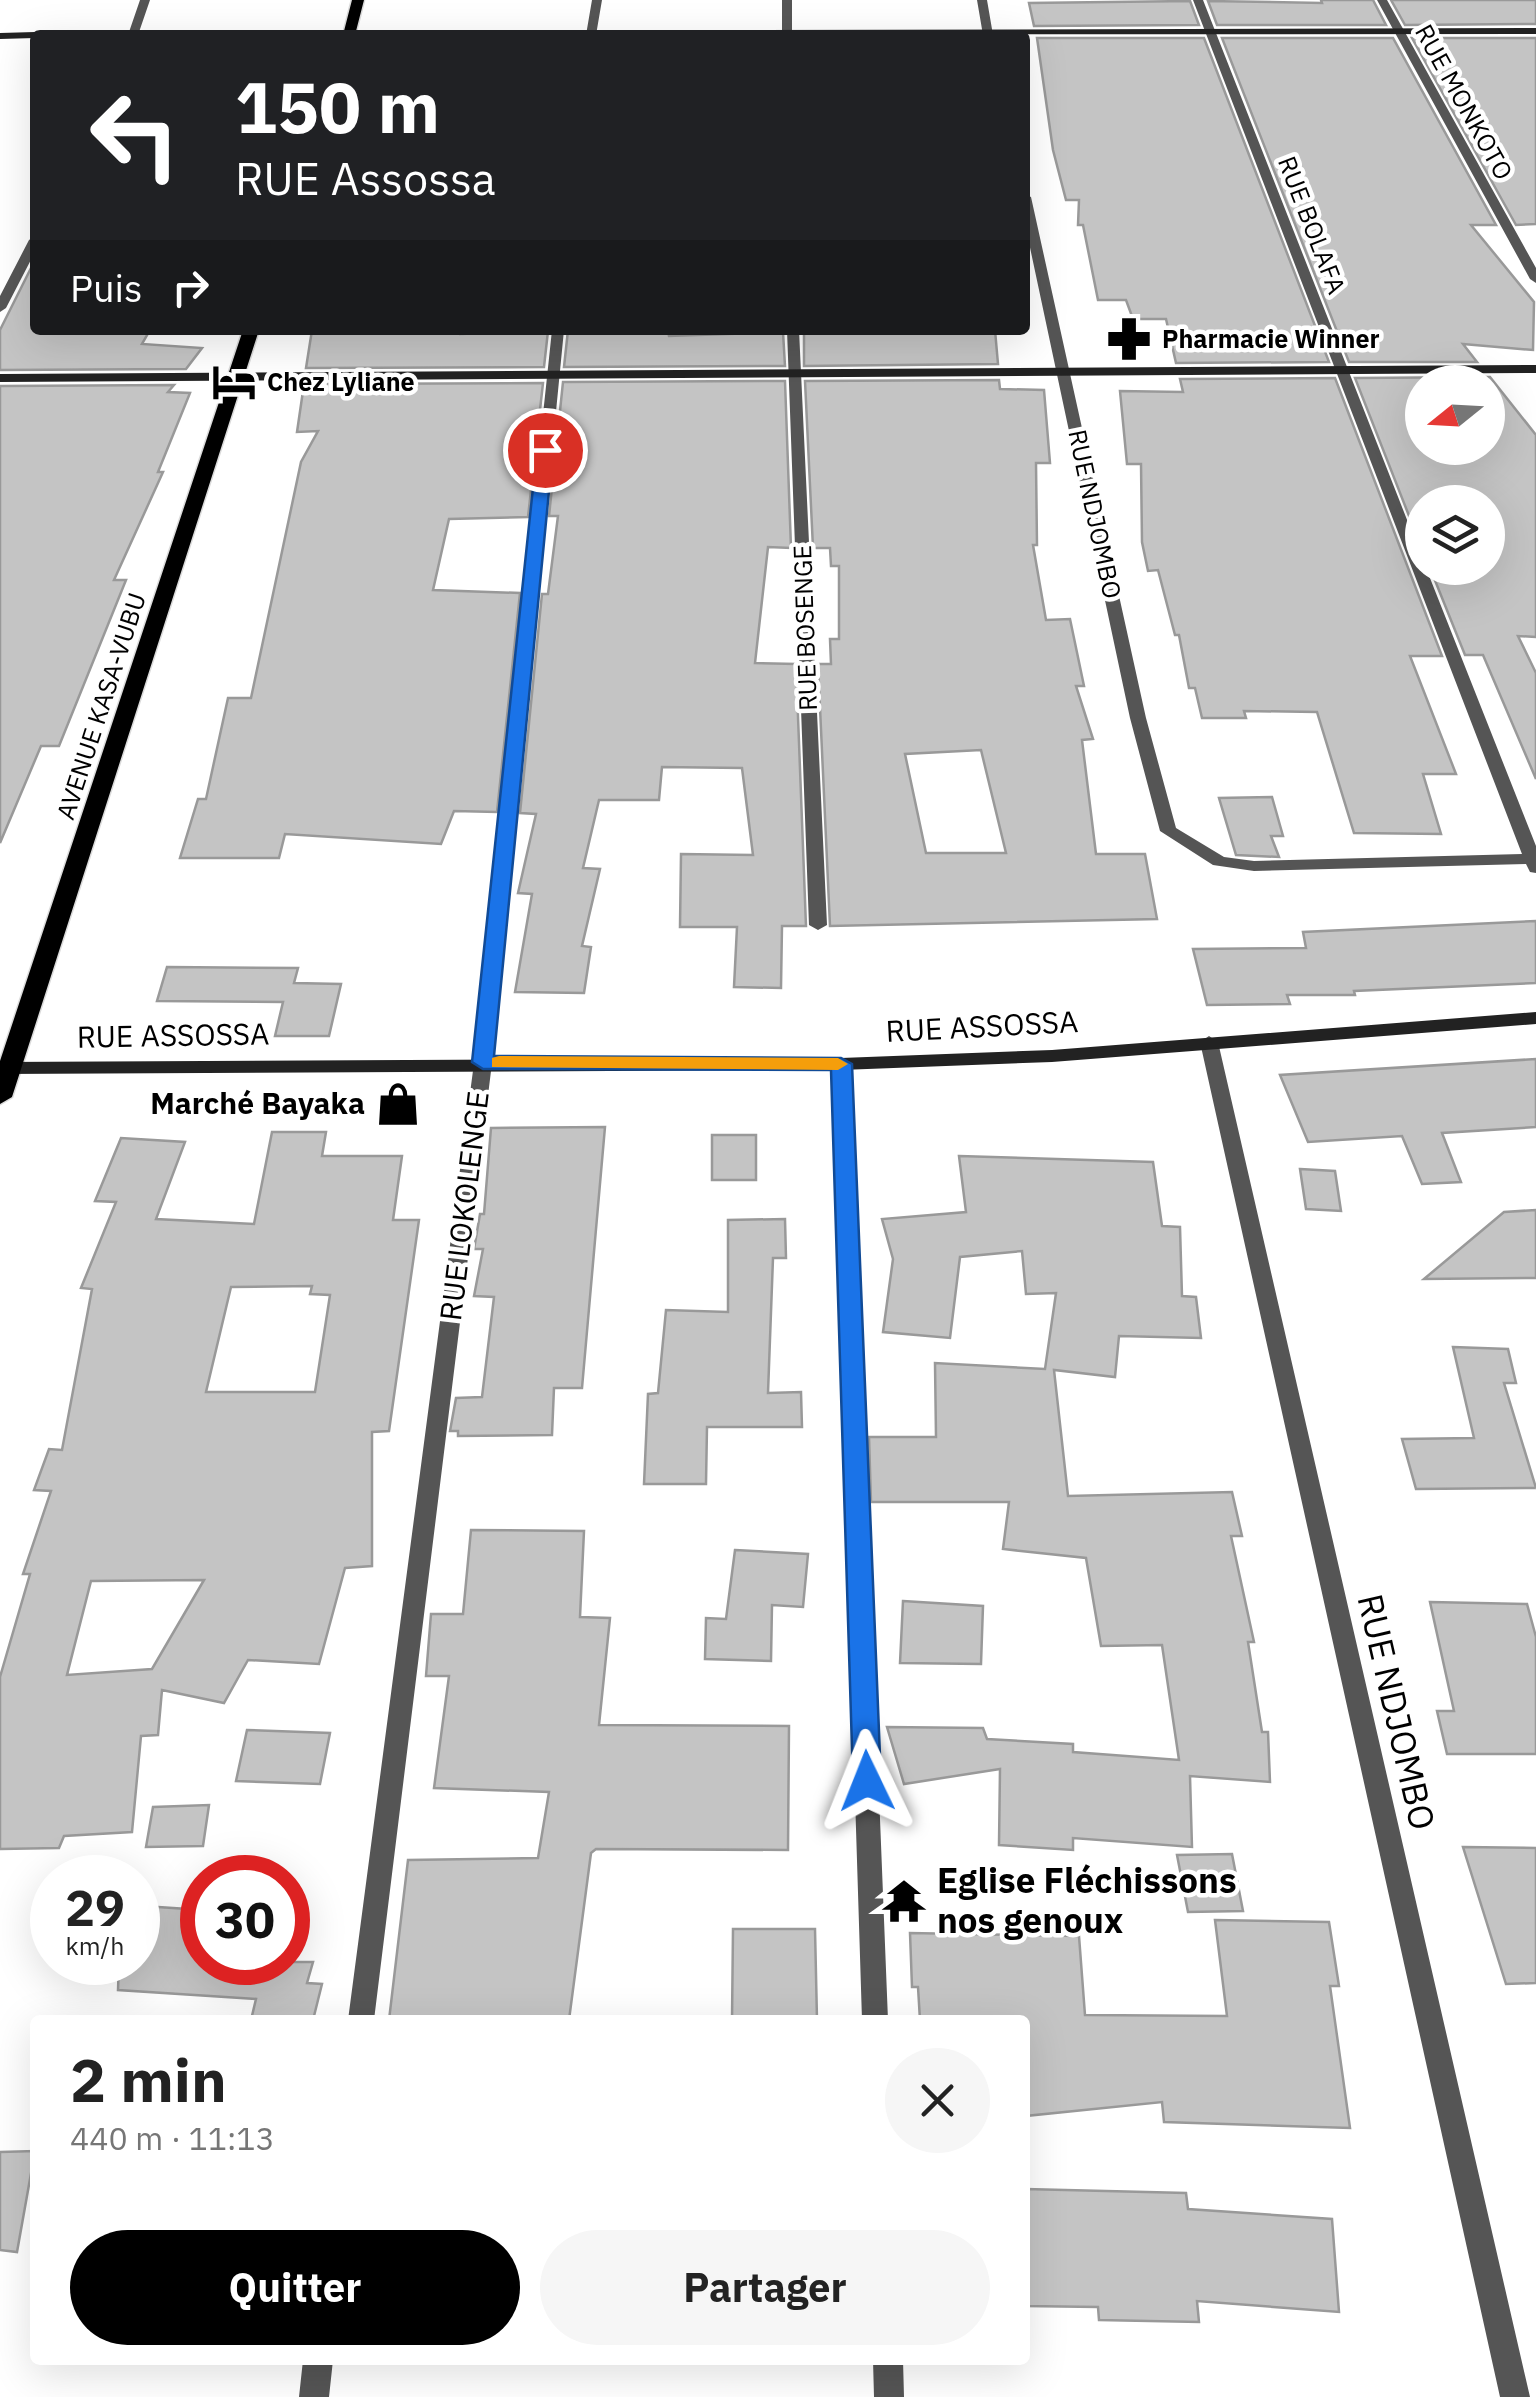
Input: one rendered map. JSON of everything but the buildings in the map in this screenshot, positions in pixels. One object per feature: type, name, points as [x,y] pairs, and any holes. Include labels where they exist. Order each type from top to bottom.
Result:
[{"type":"main road","points":[[350,30],[358,0]]},
{"type":"main road","name":"AVENUE KASA-VUBU","points":[[0,1097],[4,1068],[249,335]]},
{"type":"street","points":[[135,30],[145,0]]},
{"type":"street","points":[[593,30],[598,0]]},
{"type":"street","points":[[787,0],[787,30]]},
{"type":"street","points":[[982,0],[987,30]]},
{"type":"street","name":"RUE BOLAFA","points":[[1168,831],[1219,860],[1254,866],[1534,864],[1198,0]]},
{"type":"street","name":"RUE MONKOTO","points":[[1382,0],[1536,279]]},
{"type":"street","points":[[1030,33],[1536,31]]},
{"type":"street","points":[[0,36],[30,35]]},
{"type":"street","name":"RUE NDJOMBO","points":[[1030,219],[1138,718],[1168,831]]},
{"type":"street","points":[[0,308],[30,250]]},
{"type":"street","name":"RUE LOKOLENGE","points":[[363,2015],[483,1062],[557,335]]},
{"type":"street","name":"RUE BOSENGE","points":[[794,335],[818,926]]},
{"type":"street","points":[[0,378],[1536,369]]},
{"type":"street","name":"RUE ASSOSSA","points":[[4,1068],[483,1062],[841,1064],[1052,1056],[1536,1018]]},
{"type":"street","name":"RUE NDJOMBO","points":[[1209,1042],[1515,2397]]},
{"type":"street","points":[[841,1064],[876,2015]]},
{"type":"street","points":[[314,2397],[317,2365]]},
{"type":"street","points":[[888,2365],[889,2397]]},
{"type":"slow traffic","points":[[499,1063],[838,1064]]},
{"type":"place","name":"Pharmacie Winner","points":[[1129,339]]},
{"type":"place","name":"Chez Lyliane","points":[[234,382]]},
{"type":"place","name":"Marché Bayaka","points":[[398,1104]]},
{"type":"place","name":"Eglise Fléchissons nos genoux","points":[[904,1901]]},
{"type":"route","points":[[545,450],[483,1062],[841,1064],[867,1781]]}]
